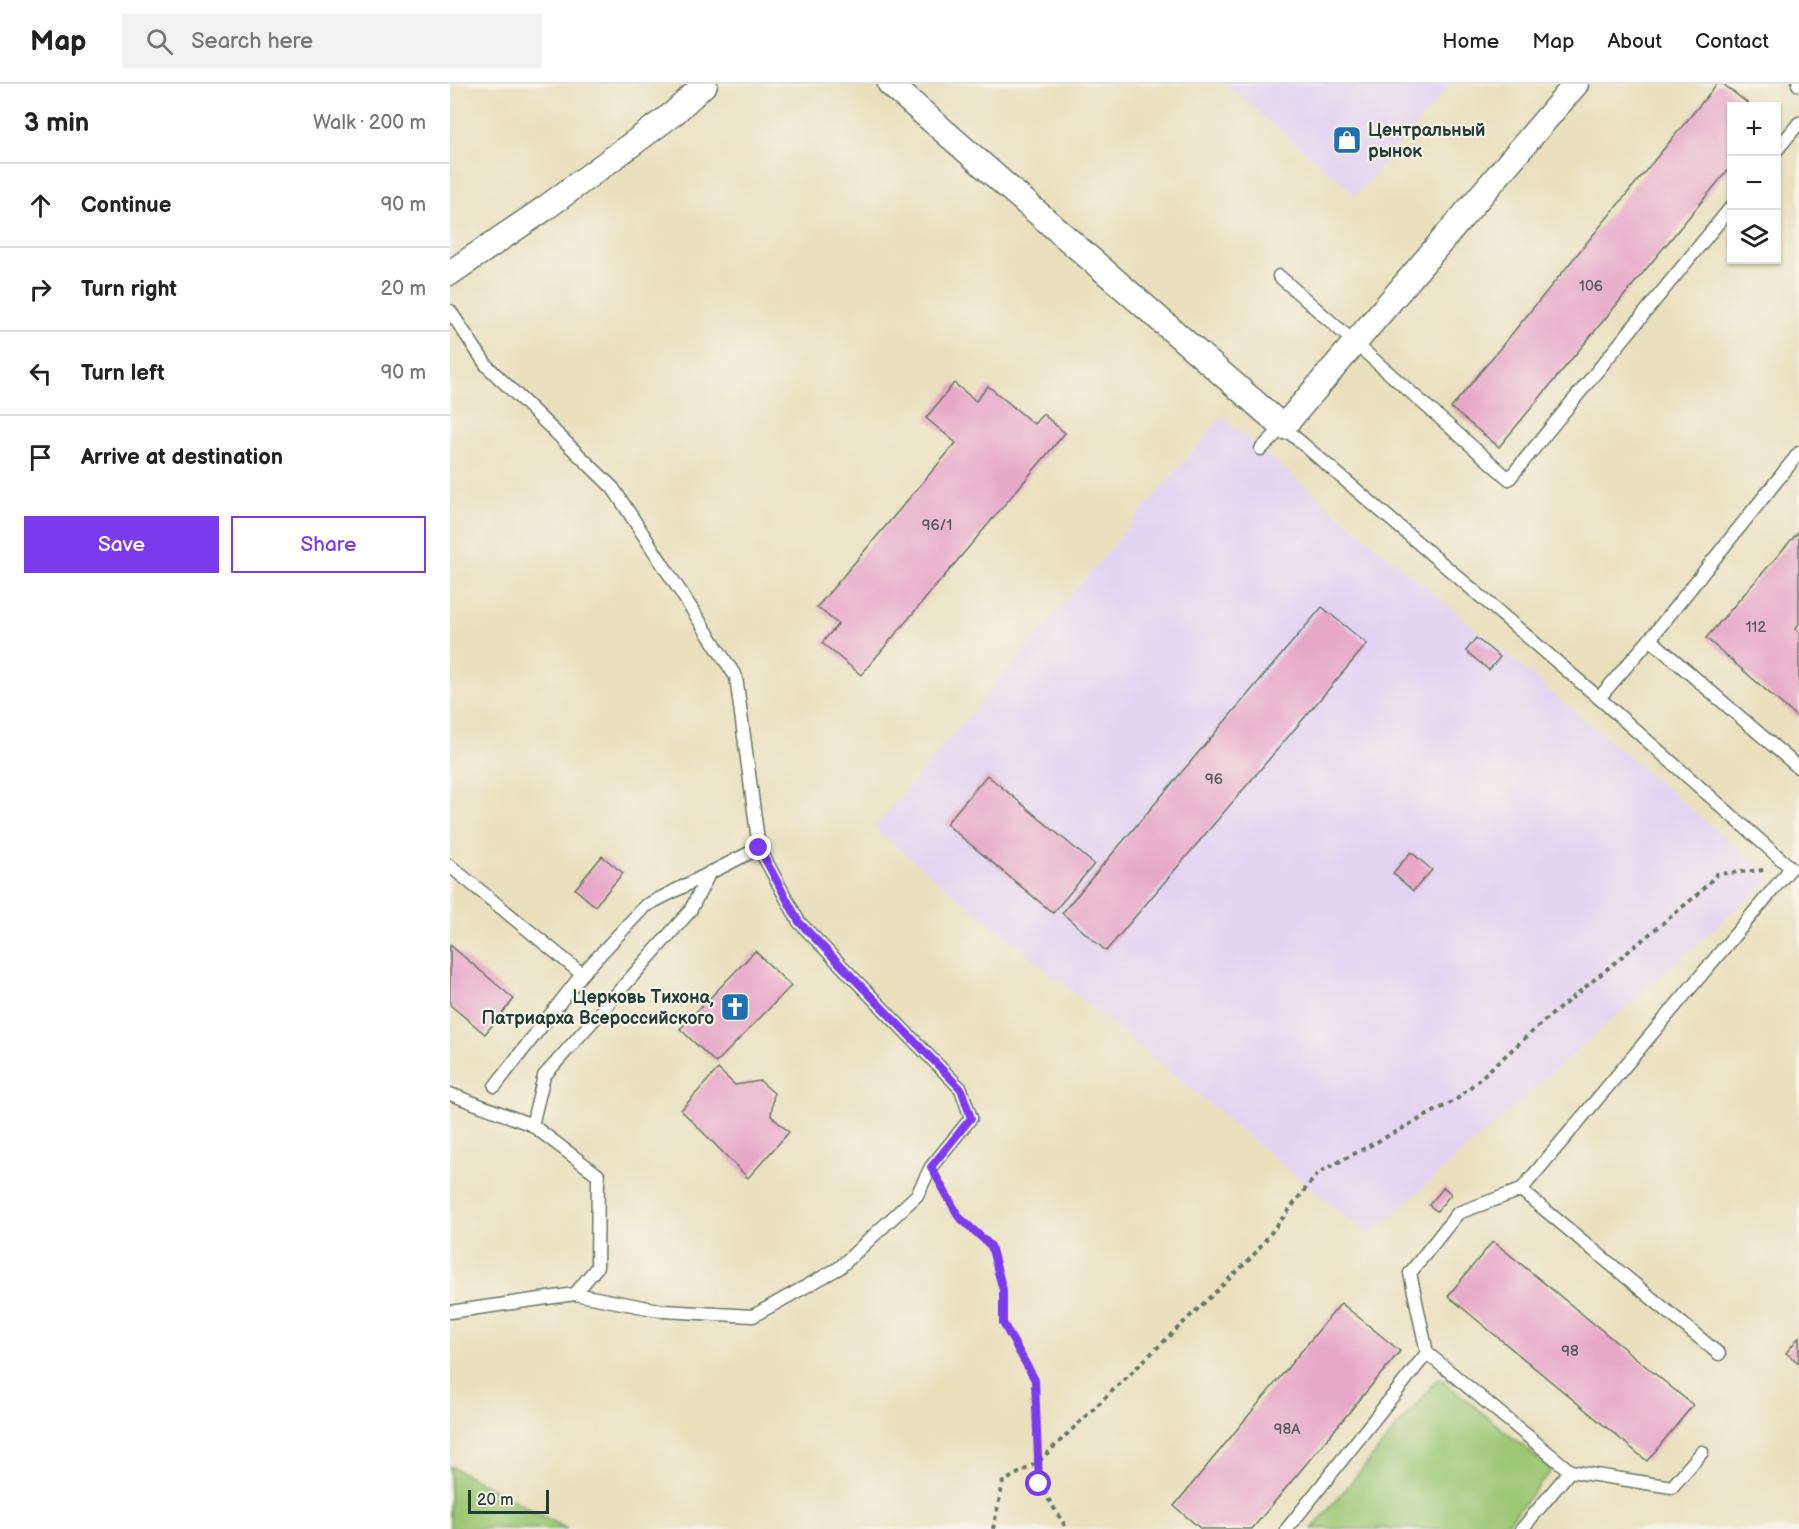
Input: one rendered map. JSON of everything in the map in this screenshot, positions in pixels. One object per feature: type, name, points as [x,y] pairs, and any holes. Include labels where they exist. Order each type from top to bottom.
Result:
[{"type":"street","points":[[450,273],[600,168],[674,113],[705,84]]},
{"type":"street","points":[[890,84],[1283,427],[1576,84]]},
{"type":"lane","points":[[1781,145],[1799,123]]},
{"type":"lane","points":[[1279,276],[1509,478],[1728,210]]},
{"type":"lane","points":[[450,310],[488,366],[613,488],[736,677],[759,848],[799,922],[961,1089],[971,1118],[931,1167],[917,1196],[839,1268],[753,1316],[664,1311],[575,1294],[450,1312]]},
{"type":"lane","points":[[1261,449],[1283,427],[1599,698],[1795,870],[1521,1190],[1458,1213],[1410,1273],[1427,1353],[1570,1471],[1672,1487],[1702,1452]]},
{"type":"lane","points":[[1599,698],[1650,639],[1799,453]]},
{"type":"lane","points":[[1650,639],[1799,768]]},
{"type":"lane","points":[[495,1086],[582,974],[645,906],[759,848]]},
{"type":"lane","points":[[450,866],[582,974]]},
{"type":"lane","points":[[532,1125],[544,1076],[690,911],[710,872]]},
{"type":"lane","points":[[450,1094],[532,1125],[598,1175],[597,1267],[575,1294]]},
{"type":"lane","points":[[1521,1190],[1719,1354]]},
{"type":"lane","points":[[1287,1529],[1427,1353]]},
{"type":"lane","points":[[1522,1529],[1570,1471]]},
{"type":"path","points":[[993,1529],[1003,1482],[1038,1461],[1252,1257],[1318,1173],[1456,1100],[1544,1021],[1697,895],[1717,874],[1795,870]]},
{"type":"path","points":[[931,1167],[959,1217],[991,1246],[1003,1290],[1003,1323],[1035,1380],[1039,1484],[1067,1529]]},
{"type":"shaded area","name":"Центральный рынок","points":[[1225,84],[1452,84],[1356,195]]},
{"type":"shaded area","points":[[1222,417],[1772,877],[1369,1236],[874,828]]},
{"type":"green space","points":[[1439,1377],[1552,1470],[1503,1529],[1312,1529]]},
{"type":"green space","points":[[450,1466],[567,1529],[450,1529]]},
{"type":"building","points":[[1717,84],[1723,84],[1746,102],[1727,102],[1727,171],[1499,447],[1451,408]]},
{"type":"building","points":[[954,383],[976,401],[988,386],[1034,424],[1043,414],[1065,433],[861,675],[822,643],[838,624],[817,607],[956,443],[926,418]]},
{"type":"building","points":[[1799,531],[1799,624],[1795,629],[1799,632],[1799,719],[1706,638]]},
{"type":"building","points":[[1322,607],[1367,644],[1106,951],[1062,913]]},
{"type":"building","points":[[1476,638],[1500,657],[1489,670],[1466,651]]},
{"type":"building","points":[[987,775],[1094,864],[1053,913],[946,824]]},
{"type":"building","points":[[1411,852],[1432,870],[1413,891],[1393,873]]},
{"type":"building","points":[[602,856],[623,873],[595,906],[575,889]]},
{"type":"building","points":[[450,945],[514,999],[485,1034],[450,1005]]},
{"type":"building","name":"Церковь Тихона, Патриарха Всероссийского","points":[[755,951],[791,986],[716,1063],[680,1029]]},
{"type":"building","points":[[718,1069],[735,1085],[760,1081],[774,1093],[771,1116],[789,1132],[748,1178],[681,1110]]},
{"type":"building","points":[[1444,1187],[1451,1194],[1437,1211],[1429,1205]]},
{"type":"building","points":[[1493,1241],[1693,1405],[1647,1461],[1448,1296]]},
{"type":"building","points":[[1341,1303],[1400,1351],[1252,1529],[1201,1529],[1174,1506]]},
{"type":"building","points":[[1799,1337],[1799,1363],[1786,1353]]},
{"type":"place","name":"Центральный рынок","points":[[1347,140]]},
{"type":"place","name":"Церковь Тихона, Патриарха Всероссийского","points":[[735,1007]]},
{"type":"route","points":[[759,848],[799,922],[961,1089],[971,1118],[931,1167],[959,1217],[991,1246],[1003,1290],[1003,1323],[1035,1380],[1039,1484]]}]
